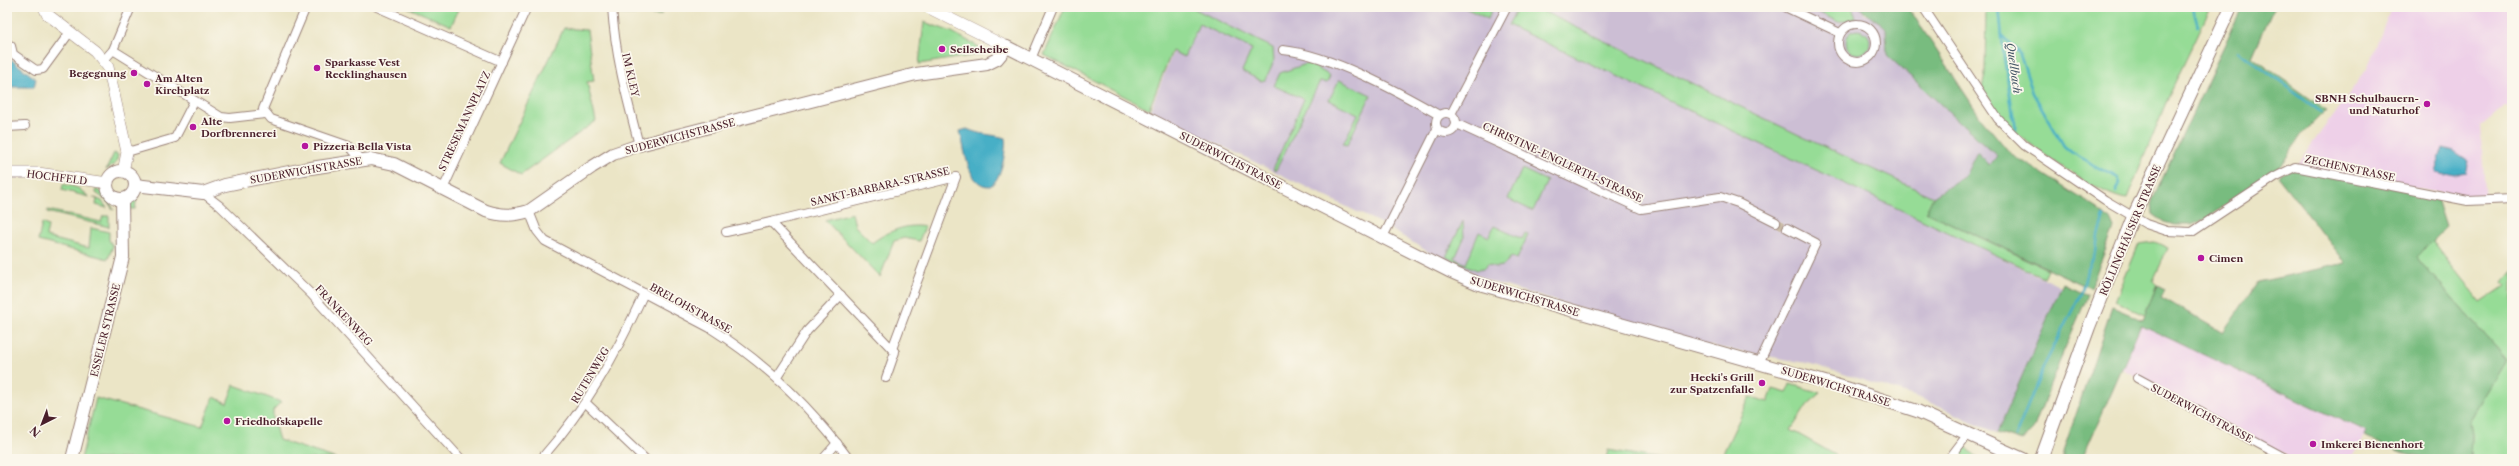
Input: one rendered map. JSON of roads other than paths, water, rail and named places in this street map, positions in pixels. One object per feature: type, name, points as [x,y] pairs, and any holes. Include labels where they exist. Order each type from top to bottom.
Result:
[{"type":"main road","name":"RÖLLINGHÄUSER STRASSE","points":[[2041,459],[2089,327],[2133,217],[2232,7]]},
{"type":"main road","name":"SUDERWICHSTRASSE","points":[[135,185],[203,193],[225,185],[361,159],[394,164],[494,214],[516,215],[529,211],[613,154],[639,145],[916,74],[987,64],[997,59],[1007,47],[1449,271],[1479,284],[1759,363],[1917,411],[2022,459]]},
{"type":"main road","points":[[123,172],[130,175],[135,185],[132,195],[122,199],[111,195],[108,183],[113,174],[123,172]]},
{"type":"main road","name":"ESSELER STRASSE","points":[[72,459],[123,257],[122,199]]},
{"type":"street","points":[[44,7],[47,14],[104,60],[110,75],[126,152],[123,172]]},
{"type":"street","points":[[104,60],[113,50],[131,7]]},
{"type":"street","points":[[306,7],[264,102],[263,109],[265,114],[271,119],[349,146],[361,159]]},
{"type":"street","points":[[377,7],[502,62]]},
{"type":"street","name":"STRESEMANNPLATZ","points":[[443,189],[527,7]]},
{"type":"street","name":"IM KLEY","points":[[612,7],[614,42],[618,68],[639,145]]},
{"type":"street","points":[[927,7],[1007,47]]},
{"type":"street","points":[[1030,59],[1054,7]]},
{"type":"street","points":[[1451,114],[1507,7]]},
{"type":"street","points":[[1785,7],[1840,33]]},
{"type":"street","name":"ZECHENSTRASSE","points":[[1923,7],[1998,119],[2024,145],[2133,217],[2167,231],[2192,232],[2275,177],[2295,167],[2468,201],[2512,199]]},
{"type":"street","points":[[1856,23],[1868,27],[1876,39],[1874,52],[1865,60],[1859,62],[1846,59],[1838,47],[1840,33],[1844,28],[1856,23]]},
{"type":"street","points":[[7,43],[11,46],[14,54],[36,70],[43,69],[70,32]]},
{"type":"street","points":[[113,50],[221,117],[230,118],[265,114]]},
{"type":"street","points":[[1283,50],[1321,58],[1412,100],[1439,116]]},
{"type":"street","points":[[126,152],[175,138],[194,101]]},
{"type":"street","points":[[1383,237],[1437,129],[1436,120],[1439,116],[1445,113],[1451,114],[1457,124],[1454,130],[1449,133],[1442,133],[1437,129]]},
{"type":"street","name":"CHRISTINE-ENGLERTH-STRASSE","points":[[1457,124],[1641,210],[1720,197],[1776,222]]},
{"type":"street","points":[[7,127],[25,126]]},
{"type":"street","name":"HOCHFELD","points":[[7,172],[38,173],[108,183]]},
{"type":"street","name":"SANKT-BARBARA-STRASSE","points":[[726,232],[956,177],[892,349],[895,352],[886,378]]},
{"type":"street","name":"FRANKENWEG","points":[[203,193],[220,206],[311,294],[461,459]]},
{"type":"street","name":"BRELOHSTRASSE","points":[[529,211],[537,231],[545,241],[717,332],[777,378],[807,406],[849,459]]},
{"type":"street","points":[[771,222],[892,349]]},
{"type":"street","points":[[1759,363],[1816,243],[1787,228]]},
{"type":"street","name":"RUTENWEG","points":[[541,459],[586,403],[615,356],[644,293]]},
{"type":"street","points":[[777,378],[807,331],[841,295]]},
{"type":"street","name":"SUDERWICHSTRASSE","points":[[2137,378],[2287,459]]},
{"type":"street","points":[[586,403],[645,459]]},
{"type":"street","points":[[1949,459],[1968,434]]},
{"type":"street","points":[[823,459],[837,443]]},
{"type":"water","points":[[7,47],[9,49],[8,57],[36,79],[34,87],[7,87]]},
{"type":"water","points":[[967,129],[1005,138],[1004,157],[1000,172],[994,183],[990,186],[982,185],[976,180],[968,165],[960,131]]},
{"type":"water","points":[[2443,148],[2454,151],[2469,161],[2466,174],[2455,176],[2435,172]]},
{"type":"waterway","name":"Quellbach","points":[[1999,7],[2004,57],[2013,115],[2016,121],[2016,129]]},
{"type":"waterway","points":[[2193,7],[2198,26]]},
{"type":"waterway","points":[[2002,35],[2019,52],[2033,93],[2064,146],[2071,152],[2118,178],[2120,183],[2116,192]]},
{"type":"waterway","points":[[2238,51],[2321,112]]},
{"type":"waterway","points":[[2015,437],[2044,366],[2082,291],[2087,270],[2096,252],[2098,235],[2104,216]]},
{"type":"tunnel","points":[[1776,222],[1787,228]]},
{"type":"place","name":"Seilscheibe","points":[[942,49]]},
{"type":"place","name":"Sparkasse Vest Recklinghausen","points":[[317,68]]},
{"type":"place","name":"Begegnung","points":[[134,73]]},
{"type":"place","name":"Am Alten Kirchplatz","points":[[147,84]]},
{"type":"place","name":"SBNH Schulbauern- und Naturhof","points":[[2427,104]]},
{"type":"place","name":"Alte Dorfbrennerei","points":[[193,127]]},
{"type":"place","name":"Pizzeria Bella Vista","points":[[305,146]]},
{"type":"place","name":"Cimen","points":[[2201,258]]},
{"type":"place","name":"Hecki's Grill zur Spatzenfalle","points":[[1762,383]]},
{"type":"place","name":"Friedhofskapelle","points":[[227,421]]},
{"type":"place","name":"Imkerei Bienenhort","points":[[2313,444]]}]
